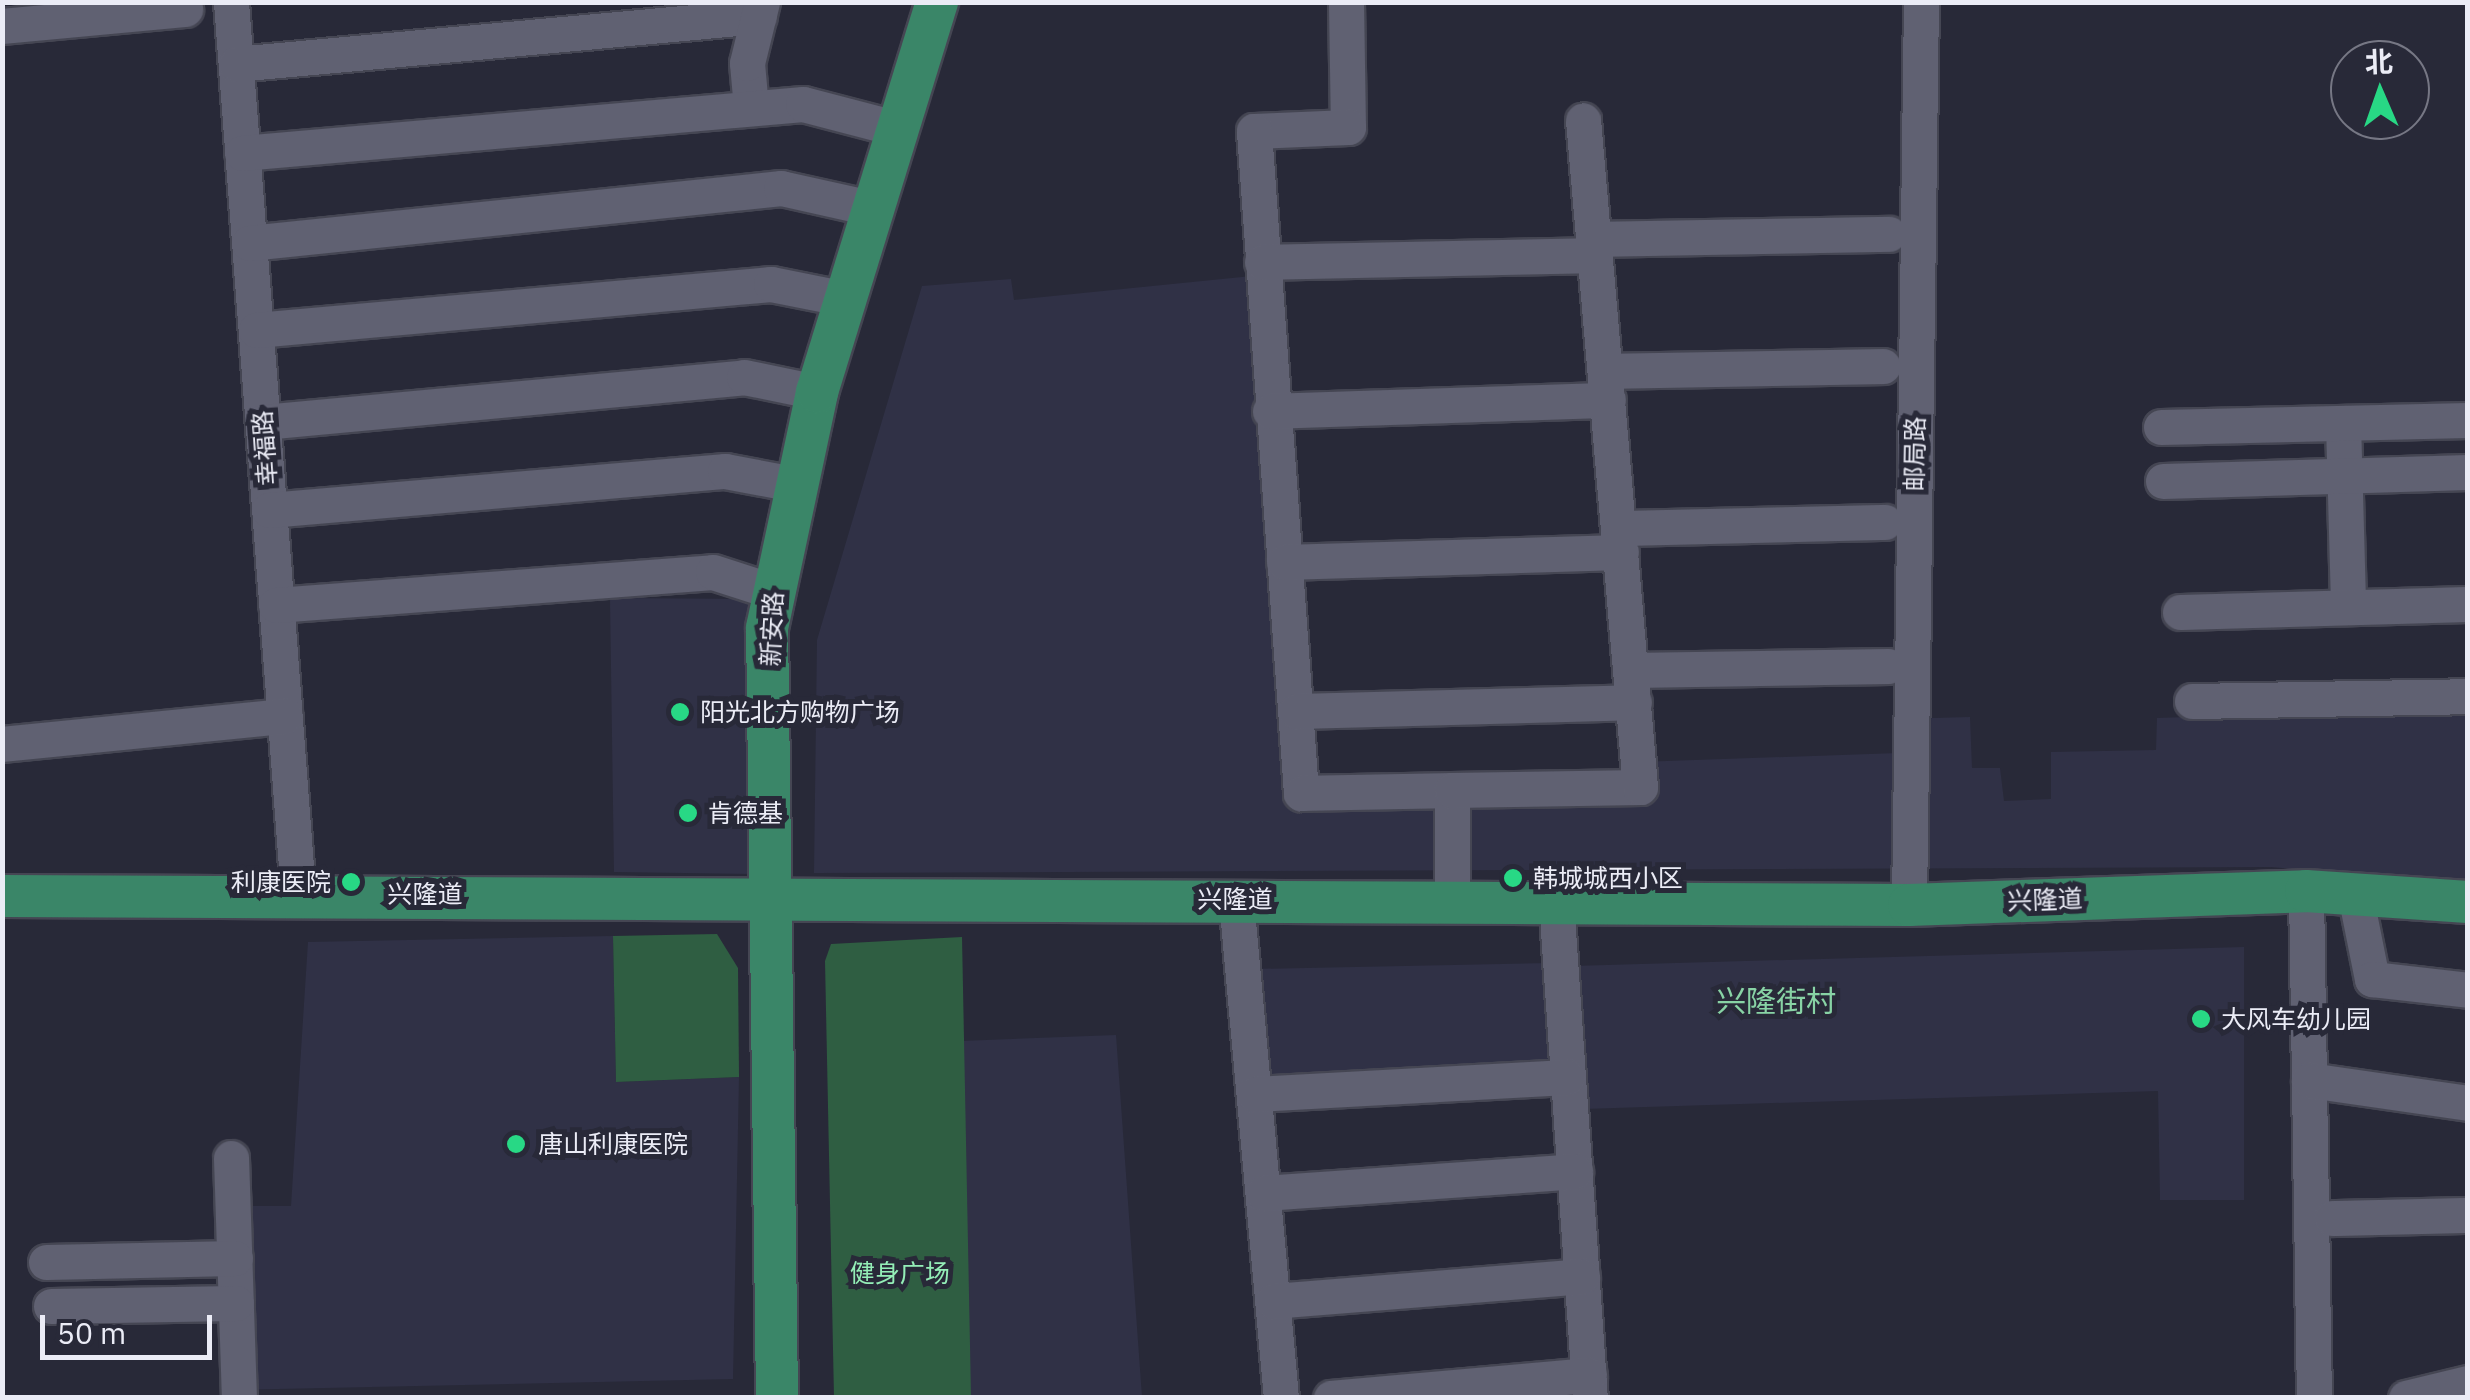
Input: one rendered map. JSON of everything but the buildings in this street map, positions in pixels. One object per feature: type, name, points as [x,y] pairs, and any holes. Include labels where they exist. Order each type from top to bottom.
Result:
[{"type":"main road","name":"新安路","points":[[793,1398],[784,896],[772,591],[818,392],[936,2]]},
{"type":"main road","name":"新安路","points":[[778,1398],[790,590],[954,2]]},
{"type":"main road","name":"兴隆道","points":[[2,896],[298,893],[1908,905],[2306,891],[2468,902]]},
{"type":"street","name":"幸福路","points":[[231,2],[298,893]]},
{"type":"street","points":[[1346,2],[1348,127],[1254,132],[1270,410],[1301,792],[1640,786],[1582,120]]},
{"type":"street","name":"邮局路","points":[[1908,905],[1921,2]]},
{"type":"street","points":[[2,26],[185,9]]},
{"type":"street","points":[[236,64],[761,9],[747,63],[750,108]]},
{"type":"street","points":[[242,153],[803,104],[899,129]]},
{"type":"street","points":[[249,243],[781,188],[875,209]]},
{"type":"street","points":[[1262,262],[1889,234]]},
{"type":"street","points":[[256,330],[771,284],[846,300]]},
{"type":"street","points":[[1270,410],[1882,366]]},
{"type":"street","points":[[262,422],[744,376],[818,392]]},
{"type":"street","points":[[2162,427],[2468,420]]},
{"type":"street","points":[[2344,423],[2348,607]]},
{"type":"street","points":[[269,510],[725,470],[794,484]]},
{"type":"street","points":[[2163,481],[2468,472]]},
{"type":"street","points":[[1284,562],[1885,522]]},
{"type":"street","points":[[276,605],[713,572],[772,591]]},
{"type":"street","points":[[2180,612],[2468,604]]},
{"type":"street","points":[[1296,711],[1888,666]]},
{"type":"street","points":[[2192,701],[2468,696]]},
{"type":"street","points":[[2,744],[285,716]]},
{"type":"street","points":[[1452,790],[1452,900]]},
{"type":"street","points":[[2306,891],[2314,1398]]},
{"type":"street","points":[[2355,894],[2372,979],[2468,990]]},
{"type":"street","points":[[1236,899],[1281,1398]]},
{"type":"street","points":[[1331,1398],[1589,1386],[1556,901]]},
{"type":"street","points":[[1254,1094],[1568,1077]]},
{"type":"street","points":[[2309,1080],[2468,1103]]},
{"type":"street","points":[[231,1158],[240,1398]]},
{"type":"street","points":[[1263,1193],[1574,1171]]},
{"type":"street","points":[[2332,1218],[2468,1215]]},
{"type":"street","points":[[46,1262],[234,1258]]},
{"type":"street","points":[[1272,1301],[1582,1276]]},
{"type":"street","points":[[50,1306],[236,1303]]},
{"type":"street","points":[[2406,1398],[2468,1383]]},
{"type":"shaded area","points":[[1252,276],[1287,802],[1635,793],[1638,762],[1898,753],[1898,719],[1970,717],[1972,768],[2000,768],[2004,801],[2051,799],[2051,752],[2156,750],[2157,718],[2467,708],[2467,885],[2271,867],[814,873],[817,640],[922,286],[1011,279],[1014,300]]},
{"type":"shaded area","name":"阳光北方购物广场","points":[[610,598],[752,599],[753,874],[614,872]]},
{"type":"shaded area","name":"唐山利康医院","points":[[613,936],[616,1082],[739,1077],[733,1379],[230,1390],[224,1206],[291,1206],[308,942]]},
{"type":"shaded area","points":[[2244,947],[2244,1200],[2160,1200],[2158,1091],[1583,1109],[1572,966]]},
{"type":"shaded area","points":[[1552,963],[1556,1063],[1255,1076],[1252,969]]},
{"type":"shaded area","points":[[1116,1035],[1142,1397],[970,1397],[961,1041]]},
{"type":"green space","points":[[717,934],[738,968],[739,1077],[616,1082],[613,936]]},
{"type":"green space","name":"健身广场","points":[[962,937],[971,1397],[834,1397],[825,961],[831,944]]},
{"type":"place","name":"阳光北方购物广场","points":[[680,712]]},
{"type":"place","name":"肯德基","points":[[688,813]]},
{"type":"place","name":"韩城城西小区","points":[[1513,878]]},
{"type":"place","name":"利康医院","points":[[351,882]]},
{"type":"place","name":"大风车幼儿园","points":[[2201,1019]]},
{"type":"place","name":"唐山利康医院","points":[[516,1144]]},
{"type":"district","name":"兴隆街村","points":[[1776,1001]]}]
